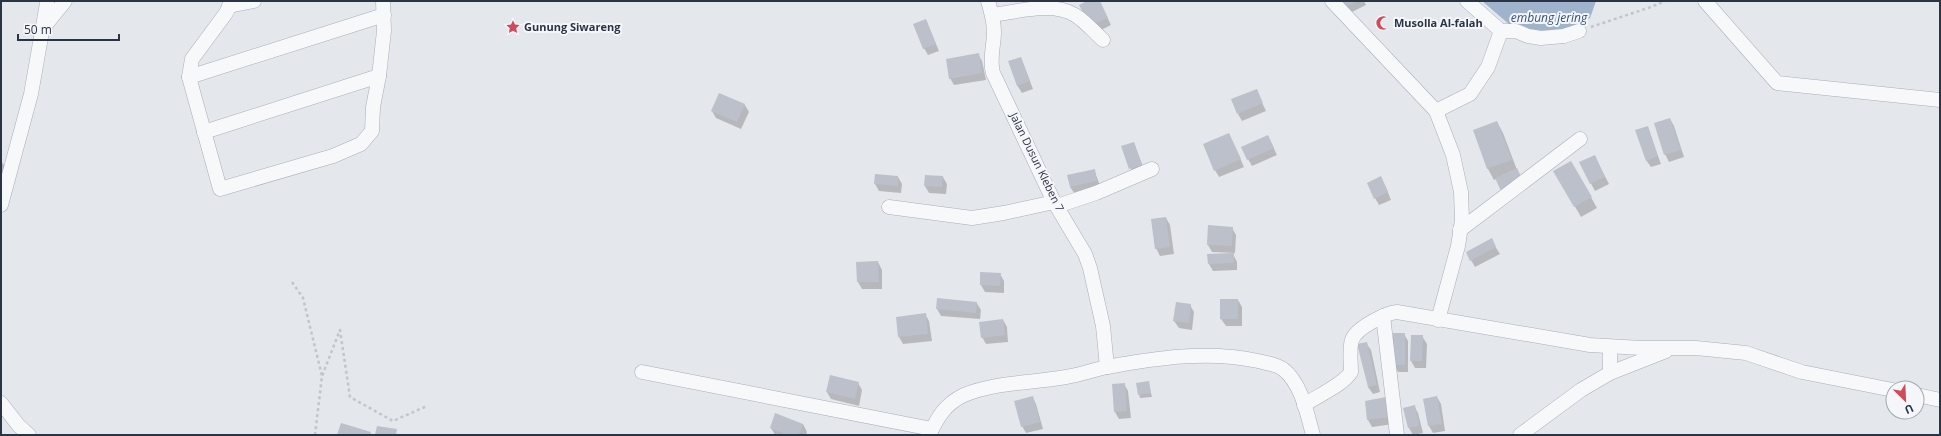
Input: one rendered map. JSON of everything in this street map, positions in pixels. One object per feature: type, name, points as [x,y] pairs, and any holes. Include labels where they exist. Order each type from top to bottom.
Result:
[{"type":"street","points":[[42,28],[66,1]]},
{"type":"street","points":[[254,1],[230,4],[226,14],[192,59],[189,77],[220,189],[333,156],[361,144],[372,131],[373,107],[379,76],[384,15],[383,1]]},
{"type":"street","name":"Jalan Dusun Kleben 7","points":[[988,1],[992,15],[994,33],[991,65],[993,73],[1056,204],[1082,248],[1090,268],[1103,326],[1107,367]]},
{"type":"street","points":[[1332,1],[1436,111],[1453,155],[1461,192],[1460,230],[1458,246],[1438,320]]},
{"type":"street","points":[[1466,1],[1501,31],[1516,31],[1541,38],[1564,36],[1579,31]]},
{"type":"street","points":[[1705,1],[1777,83],[1940,100]]},
{"type":"street","points":[[1,205],[31,94],[47,3]]},
{"type":"street","points":[[992,15],[1048,8],[1066,11],[1076,16],[1103,40]]},
{"type":"street","points":[[189,77],[384,15]]},
{"type":"street","points":[[1436,111],[1470,94],[1488,67],[1501,31]]},
{"type":"street","points":[[204,132],[379,76]]},
{"type":"street","points":[[1460,230],[1580,138]]},
{"type":"street","points":[[889,207],[972,218],[1056,204],[1096,193],[1152,169]]},
{"type":"street","points":[[1304,404],[1343,380],[1351,372],[1351,344],[1353,338],[1363,329],[1383,316],[1397,312],[1438,320],[1610,346],[1696,348],[1757,355],[1802,372],[1885,388]]},
{"type":"street","points":[[1383,316],[1397,435]]},
{"type":"street","points":[[1610,346],[1610,373]]},
{"type":"street","points":[[1520,435],[1570,397],[1610,373],[1673,348]]},
{"type":"street","points":[[642,372],[931,432],[939,414],[952,403],[964,396],[1011,384],[1066,377],[1107,367],[1179,356],[1247,359],[1276,365],[1292,378],[1304,404],[1313,435]]},
{"type":"street","points":[[1925,397],[1940,400]]},
{"type":"street","points":[[1,403],[19,426],[29,435]]},
{"type":"path","points":[[1579,31],[1665,1]]},
{"type":"path","points":[[292,282],[303,298],[322,376]]},
{"type":"path","points":[[315,435],[322,376],[340,330],[350,397],[393,420],[427,406]]},
{"type":"water","name":"embung jering","points":[[1482,1],[1596,1],[1590,18],[1563,33],[1544,35],[1510,25]]},
{"type":"building","points":[[1087,1],[1100,1],[1108,18],[1090,26],[1079,5]]},
{"type":"building","points":[[1340,1],[1357,1],[1343,8]]},
{"type":"building","points":[[926,19],[936,44],[923,49],[913,24]]},
{"type":"building","points":[[979,53],[982,73],[949,79],[946,59]]},
{"type":"building","points":[[1021,57],[1030,81],[1017,86],[1008,61]]},
{"type":"building","points":[[1257,89],[1263,103],[1237,114],[1231,99]]},
{"type":"building","points":[[719,93],[745,104],[737,122],[711,111]]},
{"type":"building","points":[[1670,118],[1681,150],[1664,155],[1654,123]]},
{"type":"building","points":[[1497,121],[1512,160],[1487,169],[1473,130]]},
{"type":"building","points":[[1648,126],[1658,156],[1646,161],[1635,130]]},
{"type":"building","points":[[1229,133],[1241,159],[1214,171],[1203,144]]},
{"type":"building","points":[[1268,135],[1274,148],[1247,160],[1241,147]]},
{"type":"building","points":[[1134,142],[1142,165],[1129,169],[1121,146]]},
{"type":"building","points":[[1595,155],[1605,177],[1590,184],[1579,162]]},
{"type":"building","points":[[1571,161],[1592,197],[1574,207],[1553,171]]},
{"type":"building","points":[[1517,168],[1523,181],[1501,191],[1495,178]]},
{"type":"building","points":[[1095,169],[1097,181],[1070,187],[1067,175]]},
{"type":"building","points":[[875,174],[898,176],[898,186],[874,184]]},
{"type":"building","points":[[925,175],[943,176],[942,187],[924,186]]},
{"type":"building","points":[[1381,176],[1388,192],[1374,199],[1367,183]]},
{"type":"building","points":[[1166,217],[1170,247],[1155,249],[1151,219]]},
{"type":"building","points":[[1208,225],[1233,227],[1232,246],[1207,245]]},
{"type":"building","points":[[1492,238],[1496,247],[1470,261],[1466,252]]},
{"type":"building","points":[[1234,253],[1234,263],[1208,264],[1207,254]]},
{"type":"building","points":[[878,261],[879,282],[857,282],[856,262]]},
{"type":"building","points":[[980,272],[1001,273],[1000,286],[980,285]]},
{"type":"building","points":[[937,298],[977,302],[976,313],[936,309]]},
{"type":"building","points":[[1220,299],[1238,299],[1238,319],[1220,319]]},
{"type":"building","points":[[1176,302],[1191,304],[1189,323],[1173,321]]},
{"type":"building","points":[[926,313],[928,334],[898,337],[896,317]]},
{"type":"building","points":[[1003,319],[1005,335],[981,338],[979,322]]},
{"type":"building","points":[[1393,333],[1405,333],[1405,365],[1393,365]]},
{"type":"building","points":[[1411,335],[1423,335],[1422,361],[1410,361]]},
{"type":"building","points":[[1367,342],[1377,385],[1368,387],[1357,344]]},
{"type":"building","points":[[830,375],[859,382],[855,399],[826,392]]},
{"type":"building","points":[[1149,381],[1151,393],[1138,395],[1136,383]]},
{"type":"building","points":[[1125,383],[1127,411],[1114,412],[1112,384]]},
{"type":"building","points":[[1033,396],[1040,422],[1021,427],[1014,401]]},
{"type":"building","points":[[1437,396],[1442,424],[1428,426],[1423,399]]},
{"type":"building","points":[[1386,397],[1389,417],[1367,420],[1365,401]]},
{"type":"building","points":[[1415,405],[1419,426],[1408,428],[1403,408]]},
{"type":"building","points":[[775,413],[803,424],[799,435],[788,435],[770,428]]},
{"type":"building","points":[[341,423],[371,432],[370,435],[337,435]]},
{"type":"building","points":[[377,426],[397,429],[396,435],[375,435]]},
{"type":"place","name":"Musolla Al-falah","points":[[1383,23]]},
{"type":"place","name":"Gunung Siwareng","points":[[513,27]]}]
